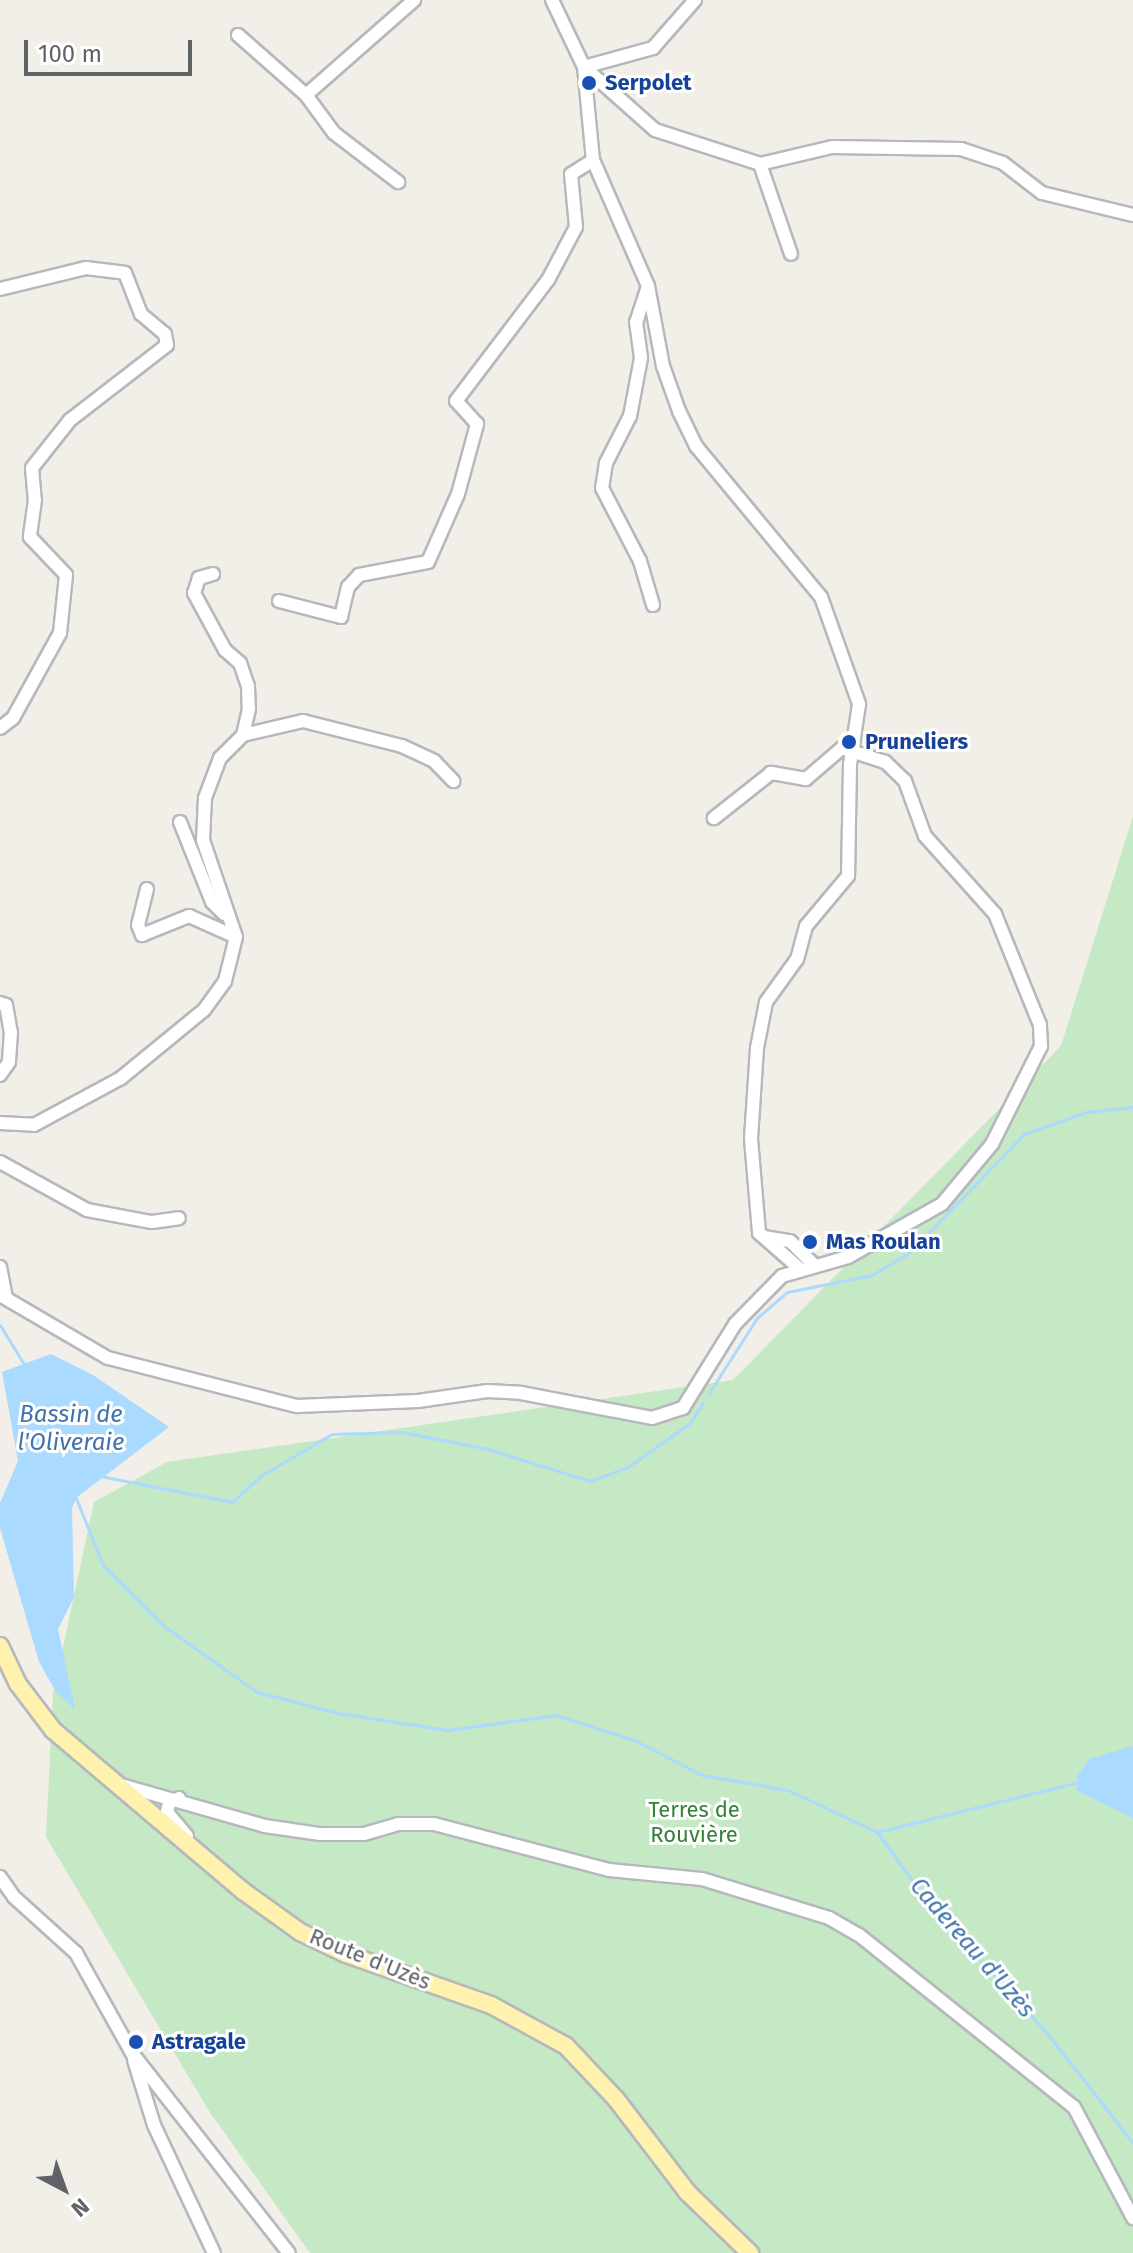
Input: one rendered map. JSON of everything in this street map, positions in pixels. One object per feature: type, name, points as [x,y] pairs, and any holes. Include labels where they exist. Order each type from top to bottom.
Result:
[{"type":"main road","name":"Route d'Uzès","points":[[0,1646],[18,1684],[53,1730],[204,1859],[300,1932],[346,1954],[491,2005],[566,2046],[616,2099],[687,2192],[750,2253]]},
{"type":"street","points":[[306,95],[414,0]]},
{"type":"street","points":[[552,0],[584,67],[593,160],[648,286],[663,366],[696,446],[821,597],[836,631],[859,704],[852,749],[848,876],[806,926],[797,959],[766,1002],[757,1048],[751,1139],[757,1218],[764,1237],[806,1266]]},
{"type":"street","points":[[584,67],[653,48],[695,0]]},
{"type":"street","points":[[238,35],[306,95],[334,133],[398,182]]},
{"type":"street","points":[[584,67],[655,130],[760,164],[832,147],[961,149],[1003,163],[1042,193],[1133,215]]},
{"type":"street","points":[[279,601],[341,617],[348,587],[359,575],[428,562],[458,494],[477,424],[456,401],[562,255],[576,227],[571,174],[593,160]]},
{"type":"street","points":[[760,164],[791,254]]},
{"type":"street","points":[[0,289],[86,268],[125,273],[141,314],[165,334],[167,345],[70,420],[32,468],[35,500],[30,537],[66,575],[60,633],[13,718],[0,728]]},
{"type":"street","points":[[648,286],[636,322],[641,358],[630,416],[606,463],[602,488],[640,561],[653,605]]},
{"type":"street","points":[[213,574],[199,578],[194,593],[225,650],[240,663],[248,686],[249,709],[243,735]]},
{"type":"street","points":[[0,1123],[34,1125],[156,1054],[204,1010],[225,981],[236,937],[226,916],[203,840],[205,798],[220,758],[243,735],[303,721],[402,746],[434,761],[453,781]]},
{"type":"street","points":[[0,1267],[3,1296],[108,1358],[297,1406],[376,1404],[487,1391],[652,1418],[683,1408],[754,1299],[806,1266],[848,1257],[901,1232],[942,1204],[992,1144],[1041,1046],[1040,1025],[1002,927],[985,900],[925,836],[905,781],[885,762],[842,748],[806,779],[771,773],[714,818]]},
{"type":"street","points":[[180,822],[212,902],[226,916]]},
{"type":"street","points":[[147,889],[138,925],[142,935],[189,916],[236,937]]},
{"type":"street","points":[[0,1003],[6,1005],[11,1032],[9,1062],[0,1075]]},
{"type":"street","points":[[0,1162],[87,1210],[152,1222],[179,1218]]},
{"type":"street","points":[[114,1783],[158,1792],[265,1826],[320,1834],[434,1824],[609,1870],[702,1879],[829,1918],[859,1935],[1074,2107],[1133,2218]]},
{"type":"street","points":[[141,1807],[158,1792]]},
{"type":"street","points":[[141,1807],[179,1798]]},
{"type":"street","points":[[179,1798],[169,1803],[167,1812],[204,1859]]},
{"type":"street","points":[[0,1877],[14,1897],[76,1953],[132,2053],[289,2253]]},
{"type":"street","points":[[132,2053],[154,2125],[214,2253]]},
{"type":"green space","name":"Terres de Rouvière","points":[[1133,816],[1133,2253],[310,2253],[209,2111],[46,1837],[53,1694],[94,1502],[167,1462],[733,1380],[1061,1046]]},
{"type":"water","name":"Bassin de l'Oliveraie","points":[[51,1354],[93,1375],[169,1427],[76,1498],[72,1508],[74,1597],[58,1629],[75,1709],[56,1692],[39,1662],[0,1528],[0,1503],[18,1461],[2,1372]]},
{"type":"water","points":[[1133,1746],[1133,1818],[1077,1791],[1077,1776],[1089,1759]]},
{"type":"waterway","points":[[709,1393],[757,1318],[787,1292],[872,1275],[910,1252],[1024,1134],[1086,1112],[1133,1107]]},
{"type":"waterway","name":"Cadereau d'Uzès","points":[[0,1325],[25,1366]]},
{"type":"waterway","points":[[100,1476],[232,1502],[262,1475],[332,1434],[402,1432],[488,1449],[590,1481],[628,1467],[690,1423],[703,1403]]},
{"type":"waterway","name":"Cadereau d'Uzès","points":[[75,1496],[103,1565],[164,1626],[257,1692],[338,1713],[448,1730],[556,1715],[634,1740],[702,1775],[788,1790],[877,1832],[933,1909],[1047,2033],[1133,2143]]},
{"type":"waterway","points":[[877,1832],[1079,1782]]},
{"type":"place","name":"Serpolet","points":[[589,83]]},
{"type":"place","name":"Pruneliers","points":[[849,742]]},
{"type":"place","name":"Mas Roulan","points":[[810,1242]]},
{"type":"place","name":"Astragale","points":[[136,2042]]}]
